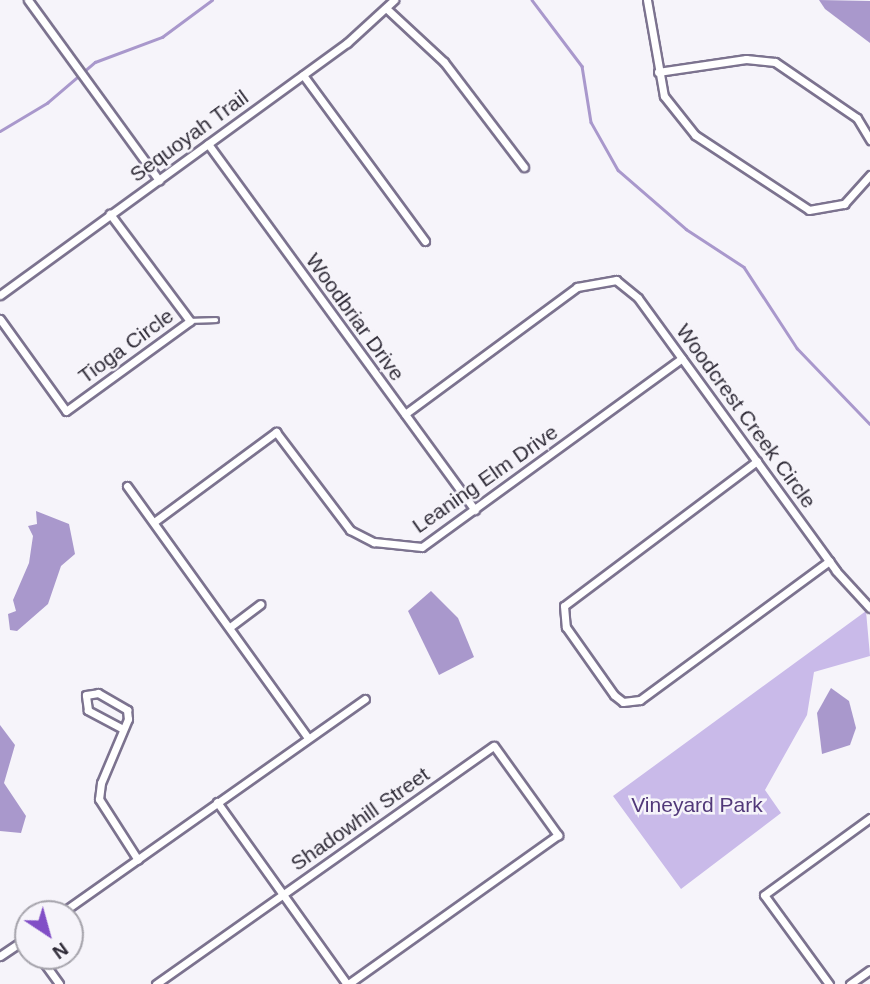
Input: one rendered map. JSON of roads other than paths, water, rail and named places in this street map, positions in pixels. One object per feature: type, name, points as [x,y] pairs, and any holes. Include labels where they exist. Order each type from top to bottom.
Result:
[{"type":"street","points":[[28,0],[159,180]]},
{"type":"street","name":"Sequoyah Trail","points":[[0,295],[303,75],[387,9],[394,0]]},
{"type":"street","points":[[647,0],[658,72],[668,104],[686,127],[784,198],[818,211],[858,194],[870,174]]},
{"type":"street","points":[[387,9],[444,62],[524,167]]},
{"type":"street","points":[[658,72],[746,59],[775,62],[857,118],[870,140]]},
{"type":"street","points":[[303,75],[425,241]]},
{"type":"street","name":"Woodbriar Drive","points":[[208,144],[475,510]]},
{"type":"street","name":"Tioga Circle","points":[[0,319],[66,411],[190,321],[110,214]]},
{"type":"street","name":"Woodcrest Creek Circle","points":[[405,414],[577,286],[597,279],[624,284],[682,358],[829,561],[870,608]]},
{"type":"street","name":"Leaning Elm Drive","points":[[154,522],[276,432],[345,525],[364,538],[418,549],[682,358]]},
{"type":"street","points":[[757,461],[564,606],[564,623],[614,695],[623,702],[640,700],[829,561]]},
{"type":"street","points":[[127,486],[308,738]]},
{"type":"street","points":[[230,627],[260,604]]},
{"type":"street","points":[[123,729],[88,710],[86,695],[98,693],[125,706],[123,729],[99,799],[138,860]]},
{"type":"street","points":[[80,900],[365,699]]},
{"type":"street","name":"Shadowhill Street","points":[[156,984],[494,746],[558,835],[347,984]]},
{"type":"street","points":[[217,802],[347,984]]},
{"type":"street","points":[[829,984],[764,895],[870,818]]},
{"type":"street","points":[[850,984],[870,970]]},
{"type":"lane","points":[[190,321],[216,320]]},
{"type":"waterway","points":[[0,131],[47,103],[95,62],[162,37],[212,0]]},
{"type":"waterway","points":[[532,0],[582,66],[591,122],[618,170],[686,229],[744,267],[797,348],[870,424]]},
{"type":"park label","name":"Vineyard Park","points":[[697,805]]}]
